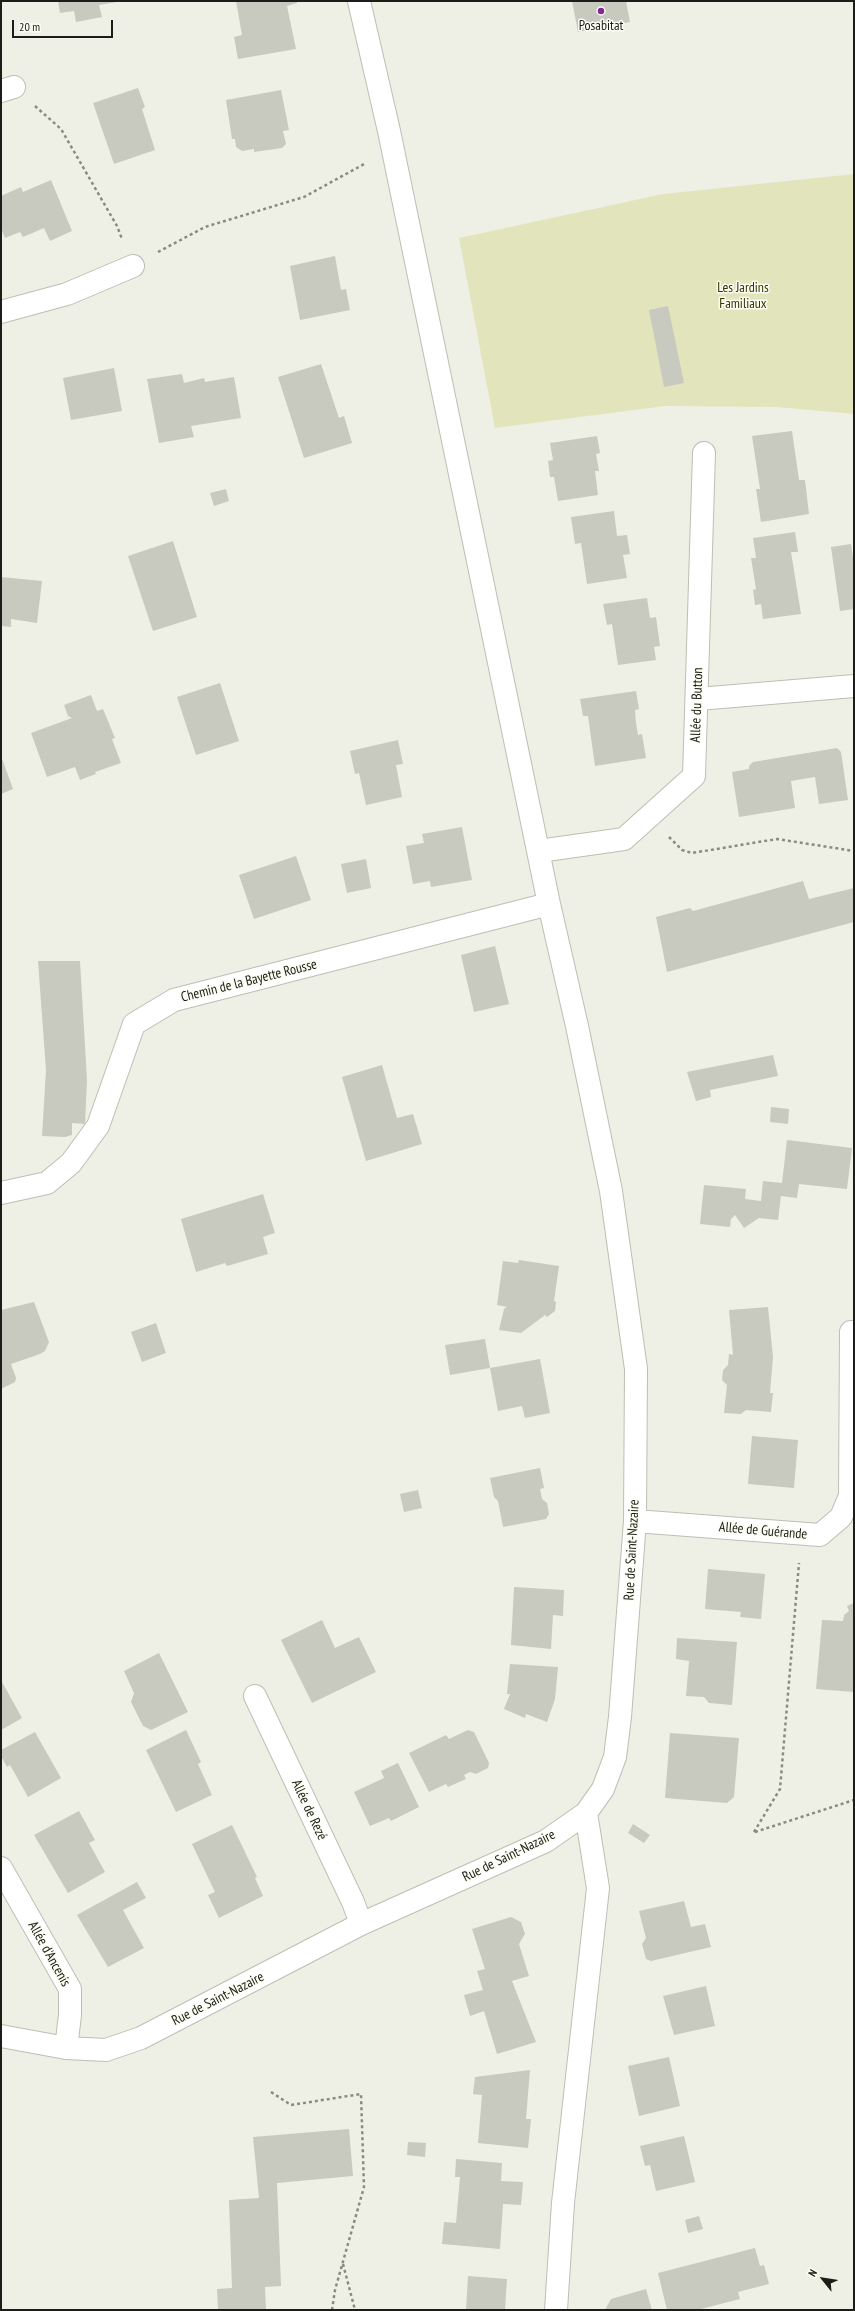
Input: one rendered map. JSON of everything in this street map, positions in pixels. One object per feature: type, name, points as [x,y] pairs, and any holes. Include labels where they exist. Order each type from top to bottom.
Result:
[{"type":"street","name":"Rue de Saint-Nazaire","points":[[1,2036],[66,2048],[106,2050],[141,2038],[361,1924],[546,1841],[586,1813],[603,1789],[615,1757],[620,1717],[635,1521],[636,1369],[611,1190],[577,1026],[538,852],[391,149],[389,131],[359,1]]},
{"type":"street","points":[[1,312],[67,294],[133,266]]},
{"type":"street","name":"Allée du Button","points":[[538,852],[624,839],[694,776],[698,699],[704,452]]},
{"type":"street","points":[[698,699],[854,686]]},
{"type":"street","name":"Chemin de la Bayette Rousse","points":[[1,1193],[47,1183],[70,1163],[98,1126],[134,1024],[174,1000],[549,904]]},
{"type":"street","name":"Allée de Guérande","points":[[635,1521],[820,1535],[842,1517],[850,1496],[851,1332]]},
{"type":"street","name":"Allée de Rezé","points":[[255,1696],[353,1902],[361,1924]]},
{"type":"street","points":[[556,2310],[563,2203],[598,1888],[586,1813]]},
{"type":"street","name":"Allée d'Ancenis","points":[[1,1868],[70,1990],[70,2015],[66,2048]]},
{"type":"path","points":[[7,89],[61,129],[117,226],[133,266],[205,227],[304,197],[391,149]]},
{"type":"path","points":[[650,816],[682,850],[692,853],[777,839],[854,851]]},
{"type":"path","points":[[802,1534],[780,1789],[754,1832],[854,1800]]},
{"type":"path","points":[[271,2092],[291,2105],[361,2094],[364,2187],[335,2290],[332,2310]]},
{"type":"path","points":[[342,2264],[355,2310]]},
{"type":"green space","name":"Les Jardins Familiaux","points":[[854,174],[854,414],[777,407],[665,406],[495,428],[459,238],[663,194]]},
{"type":"building","points":[[58,1],[117,2],[99,5],[102,17],[76,22],[74,11],[60,13]]},
{"type":"building","points":[[236,1],[297,1],[297,3],[287,6],[296,49],[238,59],[234,37],[242,35]]},
{"type":"building","name":"Posabitat","points":[[572,1],[626,1],[630,22],[578,32]]},
{"type":"building","points":[[138,88],[145,107],[142,109],[155,150],[114,164],[93,103]]},
{"type":"building","points":[[281,90],[289,130],[283,131],[286,144],[282,148],[254,152],[254,149],[242,151],[236,147],[235,139],[232,139],[226,100]]},
{"type":"building","points":[[51,180],[72,231],[50,241],[44,228],[23,237],[20,232],[5,238],[1,228],[1,196],[21,187],[23,192]]},
{"type":"building","points":[[335,256],[341,290],[346,289],[350,310],[300,320],[290,266]]},
{"type":"building","points":[[668,306],[684,383],[664,387],[649,310]]},
{"type":"building","points":[[321,364],[339,418],[344,416],[352,443],[304,458],[278,377]]},
{"type":"building","points":[[114,368],[122,411],[71,420],[63,378]]},
{"type":"building","points":[[182,374],[184,383],[204,378],[205,382],[234,377],[241,418],[191,426],[194,437],[159,443],[147,379]]},
{"type":"building","points":[[792,431],[799,480],[805,480],[809,514],[761,522],[756,489],[760,489],[752,436]]},
{"type":"building","points":[[597,436],[600,453],[596,454],[599,471],[595,471],[598,495],[558,501],[554,477],[550,477],[548,461],[553,460],[550,443]]},
{"type":"building","points":[[226,489],[229,501],[214,506],[210,493]]},
{"type":"building","points":[[614,511],[617,536],[627,535],[630,554],[623,555],[627,578],[587,584],[581,543],[575,544],[571,517]]},
{"type":"building","points":[[795,532],[798,552],[791,552],[801,614],[763,619],[761,604],[755,605],[753,590],[756,589],[751,558],[756,558],[753,538]]},
{"type":"building","points":[[173,541],[197,617],[153,631],[128,556]]},
{"type":"building","points":[[851,544],[854,565],[854,609],[840,611],[831,547]]},
{"type":"building","points":[[1,577],[42,581],[37,623],[11,619],[11,627],[1,626]]},
{"type":"building","points":[[647,598],[650,618],[656,617],[660,646],[654,647],[656,660],[618,665],[612,624],[607,625],[603,604]]},
{"type":"building","points":[[220,683],[239,741],[196,755],[177,697]]},
{"type":"building","points":[[636,691],[639,709],[635,710],[636,723],[638,735],[642,734],[646,758],[595,766],[588,716],[583,716],[580,699]]},
{"type":"building","points":[[91,695],[97,711],[103,709],[115,738],[112,739],[121,763],[95,772],[96,774],[80,780],[75,767],[47,777],[31,733],[72,718],[68,716],[64,705]]},
{"type":"building","points":[[398,740],[403,764],[396,765],[402,797],[366,805],[359,773],[355,774],[350,751]]},
{"type":"building","points":[[837,748],[841,752],[848,800],[819,804],[815,777],[791,781],[795,808],[739,817],[732,772],[749,769],[749,766],[753,762]]},
{"type":"building","points":[[1,756],[13,789],[1,794]]},
{"type":"building","points":[[462,827],[472,880],[431,887],[430,881],[413,884],[406,846],[424,843],[422,834]]},
{"type":"building","points":[[296,856],[311,900],[254,919],[239,875]]},
{"type":"building","points":[[366,859],[371,888],[347,893],[341,864]]},
{"type":"building","points":[[803,881],[809,899],[854,888],[854,922],[667,972],[656,917],[690,908],[693,911]]},
{"type":"building","points":[[495,946],[509,1004],[474,1012],[461,955]]},
{"type":"building","points":[[38,961],[80,961],[87,1080],[85,1124],[72,1123],[72,1135],[65,1137],[42,1136],[46,1070]]},
{"type":"building","points":[[773,1055],[778,1076],[710,1090],[711,1097],[696,1101],[687,1072]]},
{"type":"building","points":[[382,1065],[397,1118],[413,1114],[422,1144],[366,1161],[342,1077]]},
{"type":"building","points":[[771,1107],[789,1109],[788,1124],[770,1122]]},
{"type":"building","points":[[787,1140],[852,1148],[847,1189],[799,1184],[797,1198],[781,1196],[778,1220],[759,1218],[744,1228],[735,1215],[731,1219],[730,1227],[700,1224],[704,1185],[746,1189],[745,1199],[761,1201],[763,1181],[782,1183]]},
{"type":"building","points":[[263,1194],[275,1233],[263,1237],[268,1254],[227,1266],[225,1263],[196,1272],[181,1219]]},
{"type":"building","points":[[519,1260],[559,1266],[554,1301],[556,1302],[555,1311],[547,1317],[545,1315],[521,1333],[499,1330],[504,1309],[507,1307],[497,1305],[503,1261],[518,1263]]},
{"type":"building","points":[[34,1302],[49,1342],[45,1351],[40,1354],[11,1364],[16,1378],[15,1382],[1,1389],[1,1310]]},
{"type":"building","points":[[768,1307],[773,1357],[770,1393],[773,1393],[771,1412],[746,1410],[741,1414],[724,1413],[727,1385],[722,1380],[723,1370],[728,1365],[729,1354],[733,1355],[729,1310]]},
{"type":"building","points":[[156,1323],[166,1353],[142,1362],[131,1332]]},
{"type":"building","points":[[485,1339],[490,1368],[450,1375],[445,1345]]},
{"type":"building","points":[[540,1359],[550,1413],[525,1418],[522,1406],[498,1411],[490,1368]]},
{"type":"building","points":[[752,1436],[798,1440],[794,1488],[748,1484]]},
{"type":"building","points":[[540,1468],[544,1488],[540,1489],[542,1499],[547,1503],[549,1514],[546,1519],[503,1527],[498,1501],[494,1497],[490,1478]]},
{"type":"building","points":[[418,1490],[422,1508],[404,1512],[400,1494]]},
{"type":"building","points":[[708,1569],[765,1574],[761,1619],[740,1617],[741,1612],[705,1609]]},
{"type":"building","points":[[514,1587],[564,1590],[563,1616],[553,1615],[551,1649],[511,1645]]},
{"type":"building","points":[[854,1603],[854,1692],[816,1689],[822,1620],[843,1621],[844,1615],[849,1611],[847,1606]]},
{"type":"building","points":[[322,1620],[335,1648],[359,1637],[376,1672],[312,1703],[281,1640]]},
{"type":"building","points":[[677,1638],[737,1642],[732,1705],[709,1703],[704,1697],[686,1696],[689,1661],[676,1659]]},
{"type":"building","points":[[159,1653],[188,1712],[151,1730],[143,1726],[131,1702],[134,1693],[124,1671]]},
{"type":"building","points":[[510,1664],[558,1667],[555,1699],[547,1722],[526,1714],[525,1718],[504,1709],[510,1694],[507,1694]]},
{"type":"building","points":[[1,1680],[22,1718],[1,1730]]},
{"type":"building","points":[[186,1730],[201,1762],[198,1764],[212,1795],[176,1812],[146,1750]]},
{"type":"building","points":[[468,1730],[474,1732],[489,1763],[488,1768],[476,1774],[470,1772],[464,1775],[466,1779],[448,1787],[446,1784],[429,1792],[409,1753],[446,1735],[449,1739]]},
{"type":"building","points":[[35,1732],[61,1778],[28,1797],[10,1765],[7,1767],[1,1756],[1,1750]]},
{"type":"building","points":[[670,1733],[739,1738],[734,1797],[727,1803],[665,1798]]},
{"type":"building","points":[[398,1763],[419,1807],[391,1821],[389,1818],[370,1826],[354,1792],[384,1778],[381,1771]]},
{"type":"building","points":[[79,1811],[95,1840],[89,1843],[105,1872],[68,1893],[34,1835]]},
{"type":"building","points":[[633,1824],[650,1835],[644,1843],[628,1833]]},
{"type":"building","points":[[232,1825],[257,1877],[255,1878],[263,1896],[219,1918],[208,1895],[215,1892],[192,1844]]},
{"type":"building","points":[[137,1882],[146,1898],[123,1910],[144,1948],[108,1967],[77,1915]]},
{"type":"building","points":[[684,1901],[691,1927],[705,1924],[711,1947],[651,1961],[646,1959],[642,1944],[646,1938],[639,1911]]},
{"type":"building","points":[[511,1917],[521,1922],[525,1934],[519,1944],[529,1976],[512,1981],[536,2042],[497,2054],[484,2011],[470,2016],[464,1995],[483,1990],[477,1971],[485,1969],[472,1929]]},
{"type":"building","points":[[706,1986],[715,2026],[674,2035],[663,1996]]},
{"type":"building","points":[[669,2057],[680,2106],[639,2116],[628,2066]]},
{"type":"building","points":[[530,2070],[526,2119],[531,2119],[528,2148],[478,2143],[482,2095],[473,2094],[475,2077]]},
{"type":"building","points":[[349,2129],[353,2176],[277,2183],[281,2286],[265,2287],[266,2310],[218,2310],[217,2289],[232,2288],[229,2200],[259,2198],[253,2137]]},
{"type":"building","points":[[684,2136],[695,2182],[656,2191],[650,2165],[645,2166],[640,2146]]},
{"type":"building","points":[[408,2142],[426,2143],[425,2157],[407,2155]]},
{"type":"building","points":[[456,2159],[502,2163],[501,2181],[523,2182],[521,2205],[503,2204],[500,2249],[442,2244],[444,2222],[456,2223],[460,2177],[455,2177]]},
{"type":"building","points":[[699,2216],[703,2229],[688,2233],[685,2220]]},
{"type":"building","points":[[755,2248],[760,2266],[764,2265],[769,2284],[738,2292],[740,2299],[697,2310],[667,2310],[658,2273]]},
{"type":"building","points":[[468,2276],[507,2279],[505,2310],[466,2310]]},
{"type":"building","points":[[646,2289],[652,2310],[605,2310],[611,2299]]},
{"type":"place","name":"Posabitat","points":[[601,11]]}]
